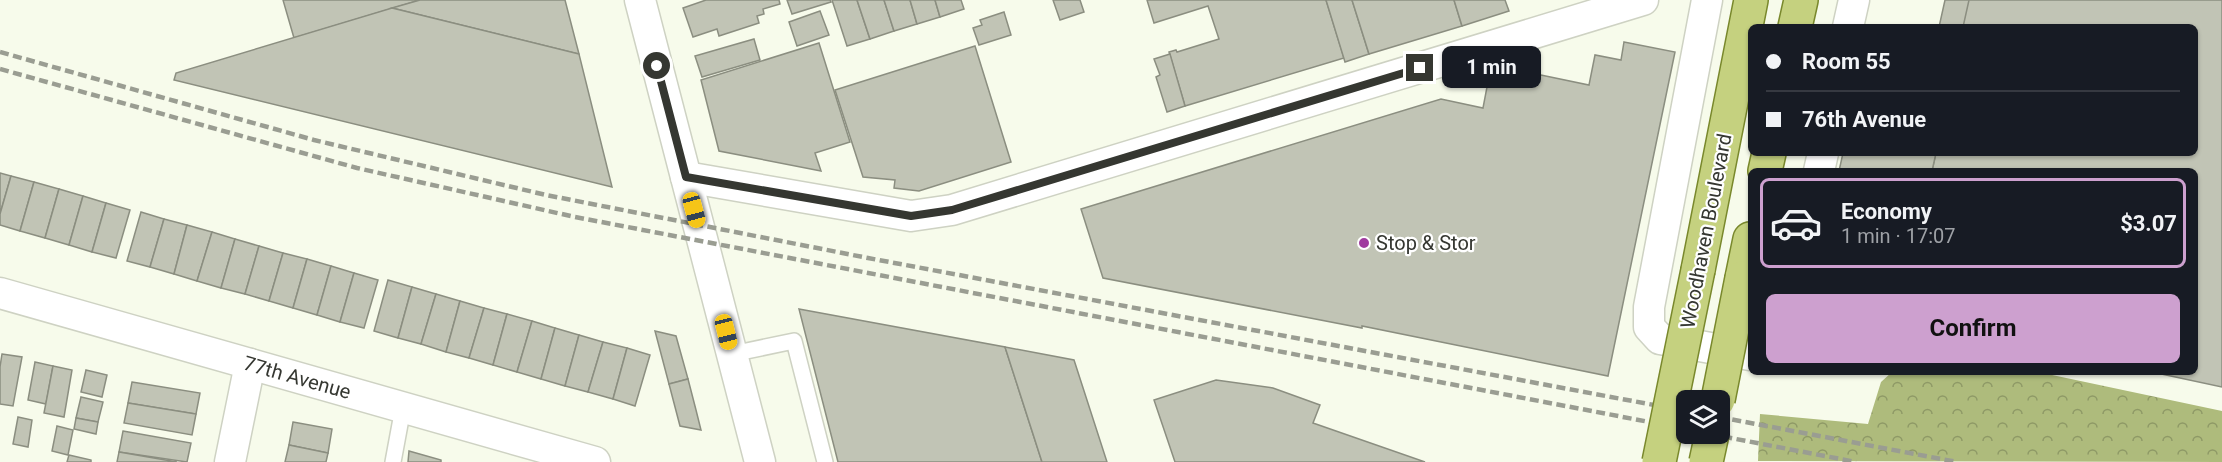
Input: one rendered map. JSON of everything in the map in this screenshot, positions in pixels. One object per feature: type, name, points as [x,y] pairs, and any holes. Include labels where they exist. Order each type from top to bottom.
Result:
[{"type":"main road","name":"Woodhaven Boulevard","points":[[1659,462],[1751,0]]},
{"type":"main road","points":[[1796,24],[1801,0]]},
{"type":"main road","points":[[1720,390],[1748,249]]},
{"type":"main road","points":[[1706,462],[1710,444]]},
{"type":"street","points":[[640,0],[760,462]]},
{"type":"street","points":[[686,177],[911,216],[952,210],[1643,0]]},
{"type":"street","points":[[1707,0],[1648,307],[1649,327],[1660,339],[1748,355]]},
{"type":"street","points":[[1849,24],[1854,0]]},
{"type":"street","name":"77th Avenue","points":[[0,293],[403,408],[559,457],[595,462]]},
{"type":"street","points":[[230,462],[250,364]]},
{"type":"lane","points":[[732,354],[794,341],[825,462]]},
{"type":"lane","points":[[393,462],[403,408]]},
{"type":"green space","points":[[1889,375],[2052,375],[2222,411],[2222,462],[1758,461],[1760,414],[1868,424],[1881,382]]},
{"type":"building","points":[[283,0],[420,0],[294,38]]},
{"type":"building","points":[[420,0],[565,0],[579,54],[392,8]]},
{"type":"building","points":[[706,0],[779,0],[780,4],[763,9],[764,14],[757,16],[759,23],[719,36],[717,29],[693,37],[683,8]]},
{"type":"building","points":[[787,0],[830,0],[831,2],[792,14]]},
{"type":"building","points":[[832,0],[857,0],[870,39],[847,46]]},
{"type":"building","points":[[857,0],[884,0],[894,31],[870,39]]},
{"type":"building","points":[[884,0],[910,0],[917,24],[894,31]]},
{"type":"building","points":[[910,0],[935,0],[940,17],[917,24]]},
{"type":"building","points":[[935,0],[961,0],[964,9],[940,17]]},
{"type":"building","points":[[1053,0],[1080,0],[1084,12],[1060,20]]},
{"type":"building","points":[[1147,0],[1326,0],[1344,58],[1185,106],[1169,52],[1176,50],[1177,52],[1219,39],[1208,6],[1154,23]]},
{"type":"building","points":[[1326,0],[1352,0],[1369,54],[1345,62]]},
{"type":"building","points":[[1352,0],[1454,0],[1462,26],[1369,54]]},
{"type":"building","points":[[1454,0],[1505,0],[1509,11],[1462,26]]},
{"type":"building","points":[[1945,0],[1970,0],[1965,24],[1940,24]]},
{"type":"building","points":[[1969,0],[2222,0],[2222,387],[2166,375],[2198,375],[2198,168],[1933,168],[1935,156],[2198,156],[2198,24],[1964,24]]},
{"type":"building","points":[[392,8],[579,54],[612,187],[174,80],[176,73]]},
{"type":"building","points":[[820,11],[829,35],[797,46],[789,22]]},
{"type":"building","points":[[1004,12],[1011,35],[979,45],[973,28],[982,25],[980,20]]},
{"type":"building","points":[[754,39],[760,60],[702,77],[695,56]]},
{"type":"building","name":"Stop & Stor","points":[[1624,42],[1675,52],[1608,376],[1362,326],[1362,328],[1103,278],[1081,209],[1441,99],[1483,108],[1487,87],[1541,75],[1589,85],[1595,55],[1621,60]]},
{"type":"building","points":[[819,43],[850,142],[815,153],[821,171],[719,151],[701,80]]},
{"type":"building","points":[[975,46],[1011,162],[919,191],[894,188],[895,180],[863,177],[835,90]]},
{"type":"building","points":[[1170,54],[1185,106],[1167,112],[1156,77],[1160,75],[1154,59]]},
{"type":"building","points":[[1842,156],[1935,156],[1933,168],[1840,168]]},
{"type":"building","points":[[0,173],[11,176],[0,214]]},
{"type":"building","points":[[11,176],[34,182],[20,231],[0,225],[0,214]]},
{"type":"building","points":[[34,182],[59,189],[45,238],[20,231]]},
{"type":"building","points":[[59,189],[83,196],[69,245],[45,238]]},
{"type":"building","points":[[83,196],[106,203],[92,252],[69,245]]},
{"type":"building","points":[[106,203],[130,210],[116,258],[92,252]]},
{"type":"building","points":[[141,212],[164,219],[150,267],[127,261]]},
{"type":"building","points":[[164,219],[187,225],[174,274],[150,267]]},
{"type":"building","points":[[187,225],[212,232],[197,281],[174,274]]},
{"type":"building","points":[[212,232],[235,239],[221,288],[197,281]]},
{"type":"building","points":[[235,239],[259,246],[245,294],[221,288]]},
{"type":"building","points":[[259,246],[283,253],[269,301],[245,294]]},
{"type":"building","points":[[283,253],[307,259],[293,308],[269,301]]},
{"type":"building","points":[[307,259],[331,266],[317,315],[293,308]]},
{"type":"building","points":[[331,266],[354,273],[340,322],[317,315]]},
{"type":"building","points":[[354,273],[378,280],[364,328],[340,322]]},
{"type":"building","points":[[388,280],[412,287],[398,338],[374,331]]},
{"type":"building","points":[[412,287],[436,294],[421,344],[398,338]]},
{"type":"building","points":[[436,294],[460,301],[446,352],[421,344]]},
{"type":"building","points":[[460,301],[484,308],[469,358],[446,352]]},
{"type":"building","points":[[484,308],[507,314],[493,365],[469,358]]},
{"type":"building","points":[[799,309],[1005,347],[1042,462],[838,462]]},
{"type":"building","points":[[507,314],[532,321],[517,372],[493,365]]},
{"type":"building","points":[[532,321],[555,328],[541,379],[517,372]]},
{"type":"building","points":[[555,328],[579,335],[565,386],[541,379]]},
{"type":"building","points":[[655,331],[676,336],[688,379],[669,384]]},
{"type":"building","points":[[579,335],[603,342],[588,392],[565,386]]},
{"type":"building","points":[[603,342],[627,348],[613,399],[588,392]]},
{"type":"building","points":[[1005,347],[1074,360],[1107,462],[1042,462]]},
{"type":"building","points":[[627,348],[650,355],[635,406],[613,399]]},
{"type":"building","points":[[2,354],[22,357],[13,406],[0,404]]},
{"type":"building","points":[[35,362],[53,366],[46,404],[28,400]]},
{"type":"building","points":[[53,366],[72,370],[64,417],[44,413]]},
{"type":"building","points":[[86,370],[107,375],[102,397],[81,392]]},
{"type":"building","points":[[688,379],[701,430],[680,426],[669,384]]},
{"type":"building","points":[[1216,380],[1273,388],[1320,405],[1313,423],[1425,462],[1175,462],[1154,400]]},
{"type":"building","points":[[132,382],[200,393],[196,414],[128,403]]},
{"type":"building","points":[[81,397],[103,402],[98,422],[76,418]]},
{"type":"building","points":[[128,403],[196,414],[192,435],[124,423]]},
{"type":"building","points":[[18,417],[32,420],[28,447],[13,444]]},
{"type":"building","points":[[76,418],[98,422],[96,434],[74,429]]},
{"type":"building","points":[[293,422],[332,429],[328,453],[289,445]]},
{"type":"building","points":[[57,426],[73,430],[68,455],[52,451]]},
{"type":"building","points":[[123,431],[191,443],[187,462],[119,452]]},
{"type":"building","points":[[289,445],[328,453],[326,462],[285,462]]},
{"type":"building","points":[[409,451],[441,460],[441,462],[408,462]]},
{"type":"building","points":[[119,452],[177,462],[117,462]]},
{"type":"building","points":[[69,455],[91,460],[91,462],[67,462]]},
{"type":"railway","points":[[0,52],[314,140],[546,195],[868,258],[1676,409]]},
{"type":"railway","points":[[0,69],[357,168],[575,217],[1676,427]]},
{"type":"railway","points":[[1730,419],[1957,462]]},
{"type":"railway","points":[[1730,438],[1856,462]]},
{"type":"place","name":"Stop & Stor","points":[[1364,243]]},
{"type":"route","points":[[657,66],[686,177],[911,216],[952,210],[1420,68]]}]
